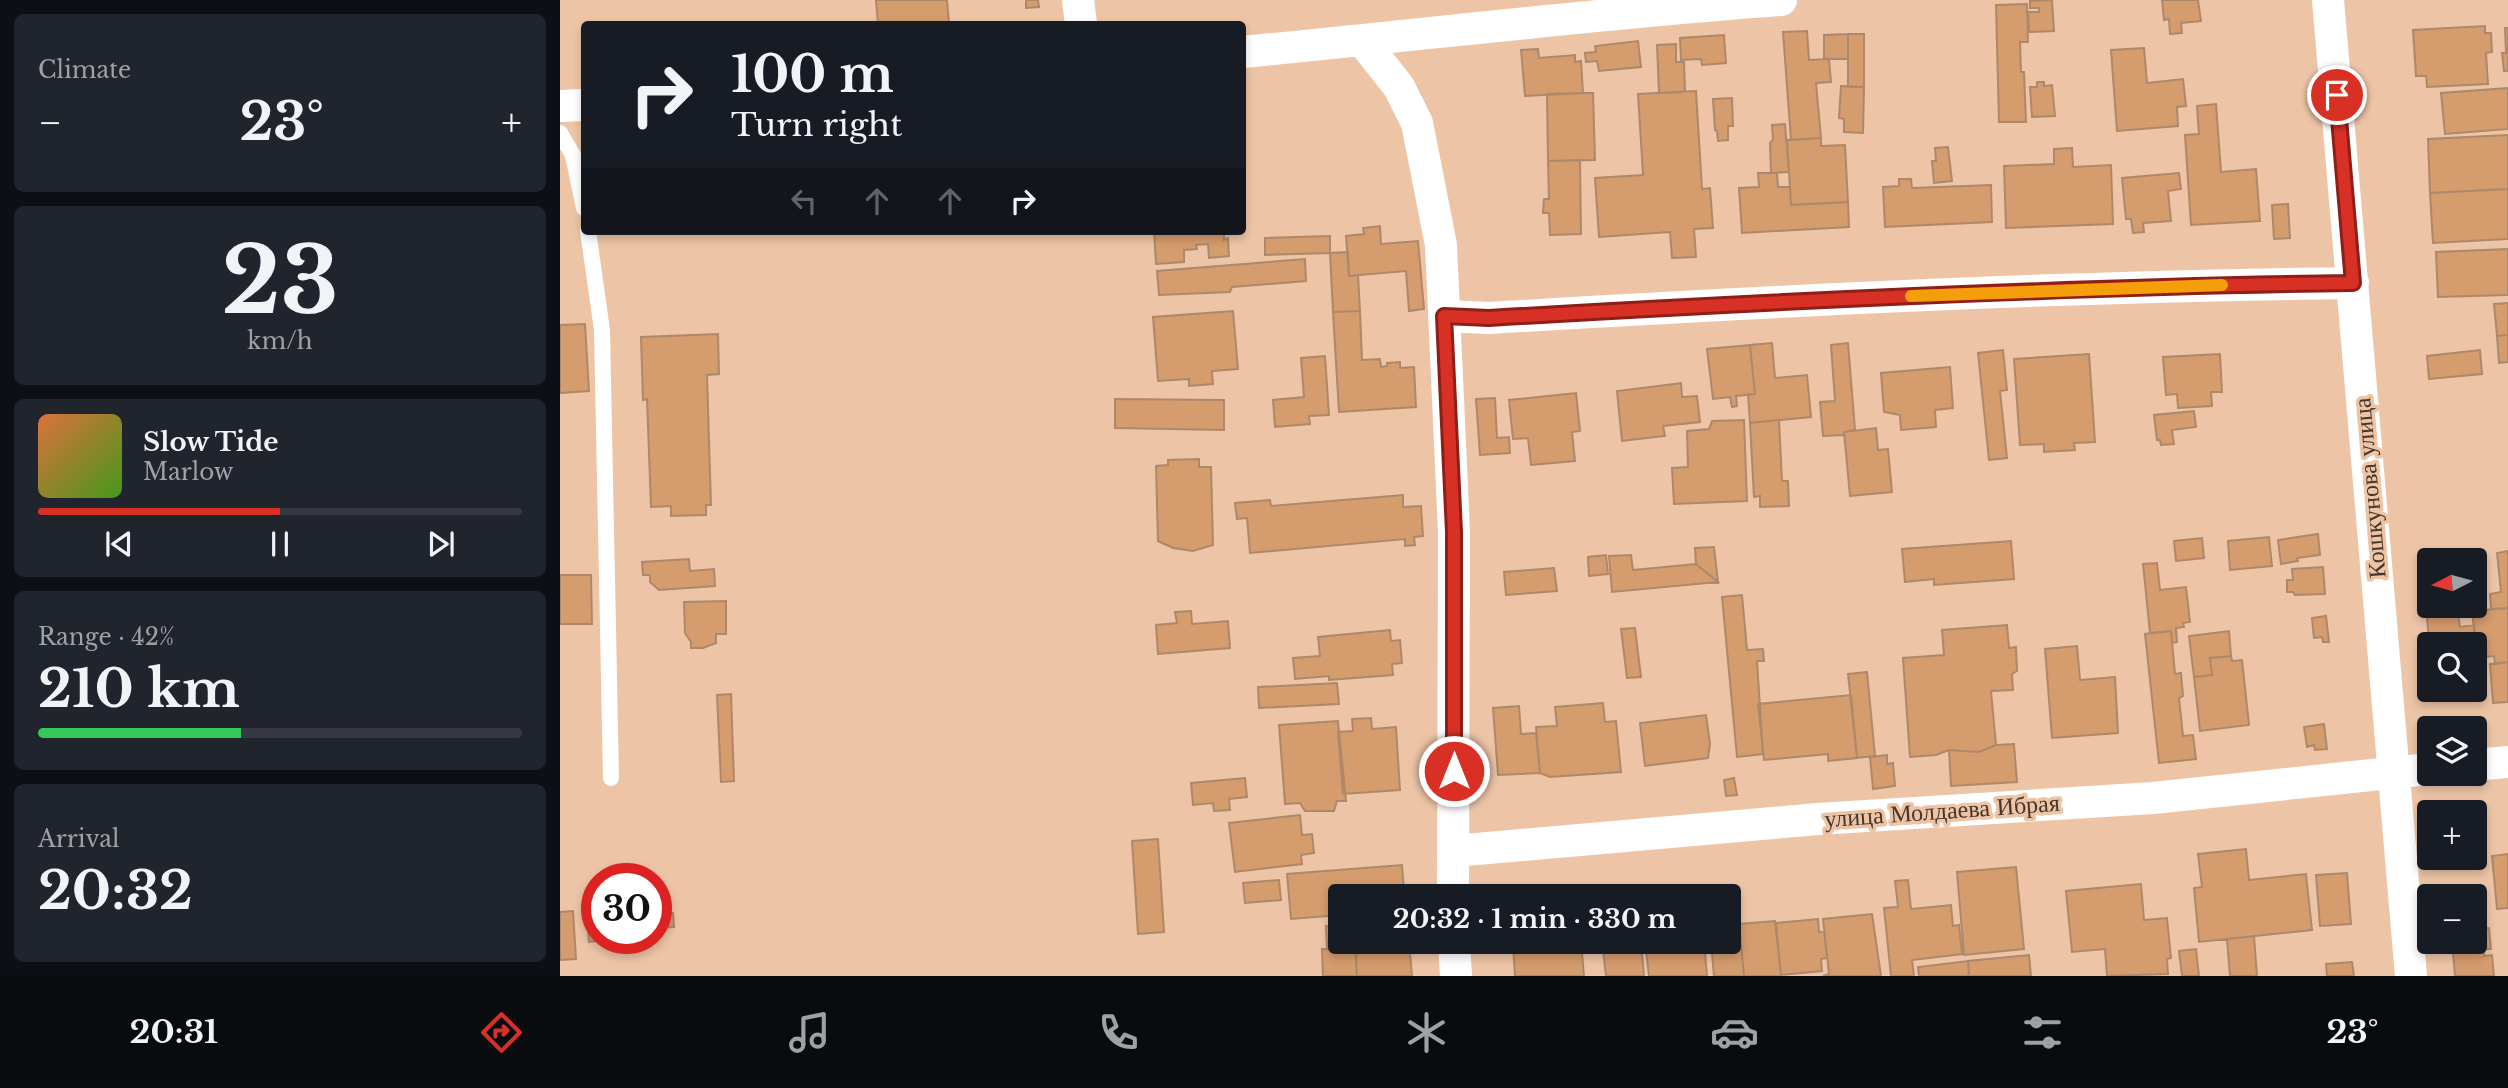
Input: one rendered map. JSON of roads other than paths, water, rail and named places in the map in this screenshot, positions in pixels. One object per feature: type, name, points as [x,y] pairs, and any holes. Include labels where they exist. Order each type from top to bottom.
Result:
[{"type":"street","points":[[1079,0],[1081,21]]},
{"type":"street","points":[[1246,52],[1636,10],[1781,0]]},
{"type":"street","name":"Кошкунова улица","points":[[2328,0],[2411,976]]},
{"type":"street","points":[[1362,40],[1399,87],[1417,123],[1441,245],[1454,532],[1453,884]]},
{"type":"street","points":[[560,106],[581,105]]},
{"type":"street","points":[[1444,316],[1489,318],[1757,302],[2353,283]]},
{"type":"street","points":[[2487,764],[2508,762]]},
{"type":"street","name":"улица Молдаева Ибрая","points":[[1454,851],[1818,819],[2153,797],[2417,770]]},
{"type":"street","points":[[1455,954],[1456,976]]},
{"type":"lane","points":[[560,133],[573,155],[581,194]]},
{"type":"lane","points":[[589,235],[602,330],[611,778]]}]
